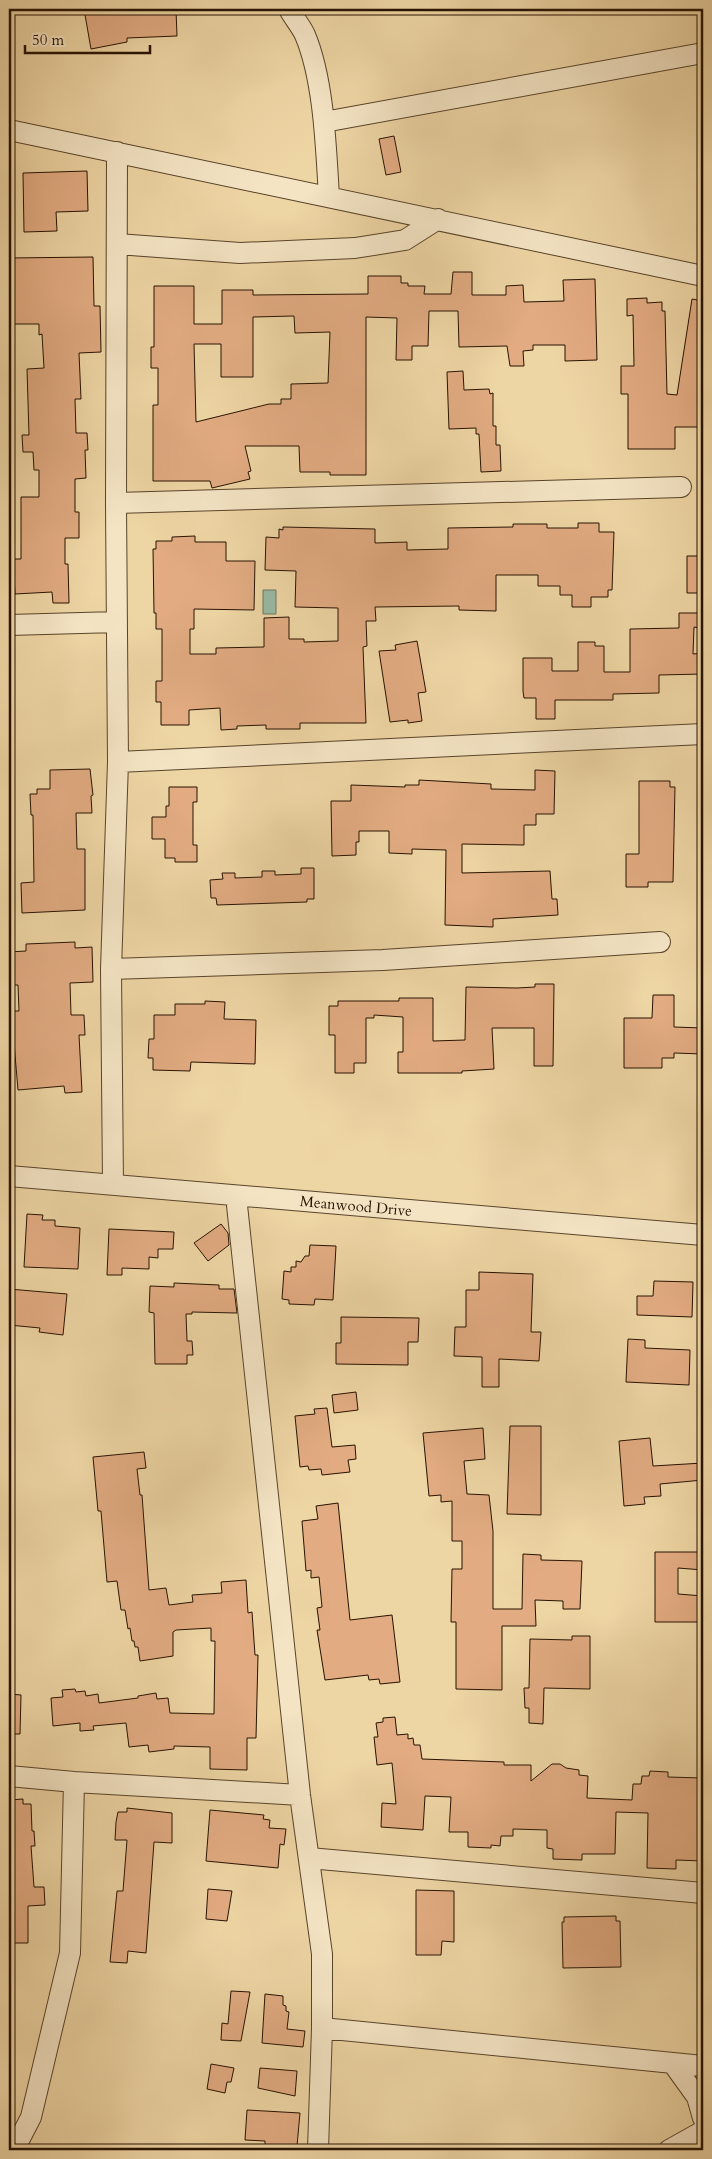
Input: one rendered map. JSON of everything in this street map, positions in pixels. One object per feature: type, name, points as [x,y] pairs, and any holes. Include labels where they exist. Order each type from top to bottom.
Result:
[{"type":"street","points":[[289,9],[304,34],[324,122],[329,197]]},
{"type":"street","points":[[324,122],[703,53]]},
{"type":"street","points":[[9,130],[703,276]]},
{"type":"street","points":[[113,1184],[111,969],[118,762],[116,503],[117,152]]},
{"type":"street","points":[[117,244],[240,253],[355,248],[405,240],[438,219]]},
{"type":"street","points":[[116,503],[681,487]]},
{"type":"street","points":[[9,625],[117,622]]},
{"type":"street","points":[[118,762],[703,734]]},
{"type":"street","points":[[111,969],[383,960],[660,942]]},
{"type":"street","name":"Meanwood Drive","points":[[9,1176],[703,1235]]},
{"type":"street","points":[[236,1196],[300,1795],[322,1954],[322,2028],[318,2150]]},
{"type":"street","points":[[9,1776],[74,1782],[300,1795]]},
{"type":"street","points":[[14,2150],[31,2116],[70,1953],[74,1782]]},
{"type":"street","points":[[309,1858],[703,1893]]},
{"type":"street","points":[[322,2028],[674,2065],[703,2066]]},
{"type":"street","points":[[674,2065],[697,2097],[703,2118]]},
{"type":"street","points":[[669,2150],[703,2131]]},
{"type":"shaded area","points":[[263,590],[276,590],[276,614],[263,614]]},
{"type":"building","points":[[84,9],[176,10],[177,36],[127,38],[127,42],[91,49]]},
{"type":"building","points":[[394,136],[401,172],[386,175],[379,139]]},
{"type":"building","points":[[87,171],[88,211],[56,212],[57,231],[24,232],[23,173]]},
{"type":"building","points":[[93,257],[94,306],[100,306],[101,352],[79,353],[81,399],[75,399],[76,433],[87,433],[88,450],[85,450],[86,478],[75,479],[75,512],[79,512],[79,538],[65,538],[65,564],[68,564],[69,603],[53,603],[52,592],[15,594],[13,559],[21,559],[21,497],[39,497],[39,470],[34,470],[33,452],[23,452],[22,435],[29,435],[27,369],[44,368],[42,334],[39,335],[39,324],[10,324],[9,258]]},
{"type":"building","points":[[453,272],[472,272],[472,295],[506,295],[506,286],[523,285],[524,302],[564,301],[563,280],[595,279],[597,360],[565,361],[565,345],[533,345],[533,350],[523,351],[524,366],[510,366],[507,346],[459,347],[458,311],[429,311],[428,346],[412,346],[412,360],[396,360],[397,318],[366,317],[366,475],[330,475],[330,472],[300,472],[299,446],[245,446],[251,471],[248,472],[250,479],[212,488],[210,481],[153,481],[153,405],[158,405],[158,368],[151,368],[151,347],[154,347],[154,286],[194,286],[194,324],[222,324],[222,290],[253,290],[253,295],[368,294],[368,276],[401,276],[401,283],[408,283],[408,286],[425,286],[424,294],[451,294]],"holes":[[[294,316],[295,333],[330,332],[328,383],[291,384],[291,399],[281,399],[281,404],[269,404],[196,422],[194,344],[221,344],[221,377],[253,377],[253,317]]]},
{"type":"building","points":[[647,298],[647,303],[662,302],[662,311],[665,311],[667,394],[677,395],[692,299],[703,301],[703,427],[675,427],[675,449],[628,449],[628,394],[621,394],[621,366],[634,366],[633,315],[627,316],[627,299]]},
{"type":"building","points":[[463,371],[464,390],[489,389],[490,394],[493,393],[493,426],[496,426],[496,445],[500,445],[501,471],[481,472],[479,434],[476,434],[476,428],[449,429],[447,372]]},
{"type":"building","points":[[578,523],[599,523],[599,532],[614,532],[612,590],[608,590],[608,597],[591,597],[591,607],[572,607],[572,595],[560,595],[560,586],[538,586],[538,575],[496,575],[496,611],[459,610],[459,606],[375,607],[376,621],[366,621],[367,646],[363,647],[366,723],[300,723],[300,729],[266,729],[266,725],[237,726],[237,729],[221,730],[220,708],[189,710],[189,725],[161,725],[161,702],[156,702],[156,681],[162,681],[162,629],[156,629],[156,613],[154,613],[153,549],[156,549],[156,541],[172,541],[172,537],[195,536],[195,542],[226,542],[226,561],[255,561],[254,610],[194,609],[194,629],[190,629],[190,654],[216,654],[216,648],[264,647],[264,618],[289,617],[289,639],[304,639],[304,642],[338,641],[338,608],[295,607],[296,571],[265,570],[266,537],[279,538],[279,529],[283,530],[283,527],[375,529],[375,543],[407,542],[407,550],[448,549],[448,528],[513,527],[513,524],[547,524],[547,528],[578,528]]},
{"type":"building","points":[[687,556],[703,556],[703,593],[687,593]]},
{"type":"building","points":[[679,613],[699,613],[699,628],[694,627],[693,654],[703,653],[703,674],[659,675],[659,693],[613,694],[613,700],[555,700],[555,719],[536,719],[536,698],[524,698],[523,658],[552,658],[552,671],[578,671],[578,642],[595,642],[595,646],[604,646],[604,672],[630,672],[630,629],[679,628]]},
{"type":"building","points":[[417,641],[426,692],[418,693],[422,721],[408,723],[408,720],[390,722],[379,651],[396,650],[395,645]]},
{"type":"building","points":[[90,769],[93,795],[91,796],[92,813],[76,813],[77,849],[85,849],[85,910],[22,913],[21,883],[34,882],[33,815],[31,815],[30,794],[37,794],[37,789],[50,789],[50,770]]},
{"type":"building","points":[[535,770],[555,771],[554,814],[536,814],[536,825],[524,825],[524,845],[462,844],[462,873],[550,871],[552,899],[557,899],[558,915],[493,919],[493,927],[445,925],[446,850],[412,849],[412,854],[389,853],[389,831],[359,831],[359,842],[356,842],[356,855],[332,856],[331,801],[351,801],[351,785],[405,787],[405,785],[419,785],[419,780],[491,784],[491,789],[535,790]]},
{"type":"building","points":[[639,781],[670,781],[670,787],[675,787],[673,882],[648,882],[648,887],[626,887],[626,854],[639,854]]},
{"type":"building","points":[[169,787],[197,787],[197,802],[193,802],[193,845],[197,845],[197,862],[175,862],[175,858],[165,858],[165,839],[152,839],[152,817],[166,817],[166,806],[169,806]]},
{"type":"building","points":[[301,868],[314,868],[314,899],[307,899],[307,902],[217,905],[216,898],[211,898],[210,880],[223,879],[222,873],[235,873],[235,878],[262,877],[262,871],[275,871],[275,875],[301,874]]},
{"type":"building","points":[[75,942],[75,948],[92,947],[93,982],[70,983],[71,1015],[84,1015],[85,1035],[79,1035],[82,1092],[65,1093],[64,1086],[18,1090],[14,1043],[9,1043],[9,1011],[19,1011],[18,985],[10,985],[9,952],[26,951],[26,944]]},
{"type":"building","points":[[535,984],[554,984],[553,1066],[534,1066],[534,1028],[492,1028],[494,1069],[462,1071],[462,1073],[398,1073],[398,1052],[403,1052],[403,1017],[374,1015],[374,1018],[366,1018],[366,1063],[354,1063],[354,1073],[335,1073],[335,1035],[329,1035],[329,1006],[338,1006],[338,1001],[399,1001],[399,998],[433,998],[433,1041],[465,1040],[466,987],[517,988],[535,987]]},
{"type":"building","points":[[653,995],[674,995],[674,1027],[703,1028],[703,1054],[674,1053],[674,1058],[662,1058],[662,1068],[624,1068],[624,1018],[652,1018]]},
{"type":"building","points":[[205,1001],[225,1002],[224,1019],[256,1020],[255,1064],[191,1062],[190,1071],[153,1070],[153,1058],[148,1058],[149,1039],[154,1039],[154,1015],[175,1015],[175,1004],[205,1004]]},
{"type":"building","points":[[27,1214],[43,1215],[42,1220],[55,1220],[55,1226],[80,1228],[78,1269],[24,1267]]},
{"type":"building","points":[[221,1224],[228,1233],[229,1245],[208,1261],[194,1243]]},
{"type":"building","points":[[109,1229],[174,1232],[173,1249],[158,1249],[158,1258],[149,1257],[149,1269],[122,1268],[122,1275],[107,1275]]},
{"type":"building","points":[[310,1245],[336,1246],[333,1300],[315,1299],[314,1305],[289,1304],[289,1300],[282,1299],[284,1271],[291,1272],[291,1267],[296,1267],[296,1261],[301,1262],[305,1256],[309,1256]]},
{"type":"building","points":[[479,1272],[533,1274],[531,1332],[541,1332],[539,1361],[499,1359],[499,1387],[482,1387],[482,1357],[454,1356],[455,1327],[466,1327],[466,1290],[479,1290]]},
{"type":"building","points":[[654,1281],[693,1282],[692,1317],[637,1315],[637,1296],[653,1296]]},
{"type":"building","points":[[174,1283],[219,1285],[219,1289],[234,1289],[237,1313],[192,1312],[192,1314],[186,1314],[187,1341],[192,1341],[193,1355],[187,1355],[187,1364],[155,1364],[154,1313],[149,1312],[150,1286],[174,1287]]},
{"type":"building","points":[[9,1289],[67,1294],[63,1335],[39,1332],[40,1328],[9,1325]]},
{"type":"building","points":[[341,1317],[419,1318],[418,1342],[408,1342],[408,1365],[336,1364],[336,1343],[341,1343]]},
{"type":"building","points":[[628,1339],[645,1340],[645,1348],[690,1350],[689,1385],[626,1382]]},
{"type":"building","points":[[356,1392],[358,1410],[334,1413],[332,1395]]},
{"type":"building","points":[[327,1408],[332,1447],[355,1445],[356,1459],[348,1460],[350,1472],[322,1475],[321,1469],[309,1470],[308,1466],[300,1467],[295,1416],[315,1414],[314,1409]]},
{"type":"building","points":[[510,1426],[541,1426],[541,1515],[507,1514]]},
{"type":"building","points":[[483,1428],[485,1459],[464,1461],[467,1494],[489,1495],[493,1531],[493,1609],[522,1609],[523,1554],[541,1555],[541,1560],[582,1561],[580,1609],[563,1609],[563,1601],[535,1600],[536,1626],[502,1626],[502,1690],[456,1689],[456,1622],[451,1622],[452,1569],[462,1569],[462,1541],[452,1541],[452,1501],[441,1502],[441,1495],[429,1496],[423,1433]]},
{"type":"building","points":[[650,1438],[653,1466],[703,1463],[703,1480],[660,1484],[661,1496],[644,1497],[645,1504],[624,1506],[619,1441]]},
{"type":"building","points":[[144,1452],[146,1468],[137,1469],[140,1495],[142,1495],[149,1590],[166,1588],[169,1605],[193,1602],[192,1595],[222,1593],[221,1582],[246,1580],[248,1613],[252,1612],[255,1655],[258,1655],[256,1738],[247,1738],[247,1770],[210,1769],[210,1747],[174,1746],[174,1749],[149,1752],[148,1745],[129,1747],[126,1723],[93,1726],[94,1730],[80,1731],[80,1723],[53,1726],[51,1698],[63,1697],[62,1690],[75,1689],[76,1692],[85,1691],[86,1696],[98,1694],[99,1703],[138,1698],[138,1696],[156,1693],[157,1699],[168,1698],[170,1713],[214,1714],[215,1641],[211,1641],[211,1628],[176,1630],[173,1632],[173,1656],[140,1661],[138,1647],[135,1647],[130,1628],[128,1629],[125,1610],[121,1610],[117,1581],[107,1582],[101,1511],[98,1511],[93,1457]]},
{"type":"building","points":[[338,1503],[350,1620],[392,1615],[400,1682],[380,1684],[379,1679],[369,1680],[368,1675],[325,1680],[317,1630],[320,1630],[317,1608],[322,1607],[319,1577],[311,1578],[311,1570],[306,1571],[302,1521],[318,1519],[316,1506]]},
{"type":"building","points":[[655,1552],[703,1552],[703,1570],[678,1568],[678,1594],[703,1596],[703,1622],[655,1622]]},
{"type":"building","points":[[572,1636],[590,1636],[590,1689],[544,1688],[543,1724],[529,1723],[529,1708],[525,1708],[524,1688],[529,1688],[530,1639],[572,1640]]},
{"type":"building","points":[[9,1694],[21,1695],[20,1734],[9,1734]]},
{"type":"building","points":[[395,1717],[397,1735],[408,1734],[408,1739],[413,1738],[414,1745],[420,1745],[422,1759],[504,1762],[504,1765],[531,1765],[531,1781],[552,1764],[560,1764],[566,1768],[579,1770],[579,1775],[588,1776],[587,1798],[632,1800],[633,1784],[641,1784],[642,1776],[649,1776],[650,1771],[668,1772],[668,1777],[702,1778],[703,1861],[676,1860],[676,1869],[647,1868],[648,1813],[616,1812],[615,1854],[582,1854],[582,1860],[553,1859],[553,1849],[547,1848],[547,1830],[513,1829],[513,1836],[501,1836],[500,1846],[491,1845],[491,1848],[468,1847],[468,1832],[449,1832],[451,1797],[425,1796],[423,1830],[381,1827],[382,1803],[396,1804],[392,1763],[377,1765],[374,1737],[378,1737],[376,1723],[383,1722],[383,1718]]},
{"type":"building","points":[[23,1799],[23,1804],[31,1804],[32,1831],[34,1831],[35,1846],[31,1846],[34,1887],[44,1887],[45,1905],[28,1906],[28,1943],[9,1943],[9,1800]]},
{"type":"building","points":[[127,1808],[172,1813],[172,1843],[154,1842],[146,1953],[128,1951],[127,1963],[110,1962],[117,1891],[123,1891],[127,1840],[115,1840],[116,1822],[118,1812],[127,1812]]},
{"type":"building","points":[[210,1810],[264,1815],[263,1819],[270,1820],[269,1828],[286,1829],[284,1845],[280,1844],[278,1868],[206,1861]]},
{"type":"building","points":[[208,1889],[232,1891],[227,1921],[206,1919]]},
{"type":"building","points":[[416,1890],[454,1891],[454,1942],[442,1941],[441,1955],[416,1955]]},
{"type":"building","points":[[616,1916],[616,1921],[620,1921],[621,1967],[563,1968],[562,1922],[564,1922],[564,1917]]},
{"type":"building","points":[[231,1991],[250,1992],[241,2041],[221,2040],[222,2023],[228,2024]]},
{"type":"building","points":[[265,1994],[283,1996],[283,2005],[286,2006],[286,2011],[289,2012],[287,2029],[305,2031],[303,2047],[262,2043]]},
{"type":"building","points":[[211,2064],[234,2068],[231,2082],[227,2082],[225,2093],[207,2089]]},
{"type":"building","points":[[260,2068],[297,2071],[295,2096],[258,2088]]},
{"type":"building","points":[[247,2110],[300,2113],[297,2146],[265,2147],[265,2141],[245,2140]]}]
